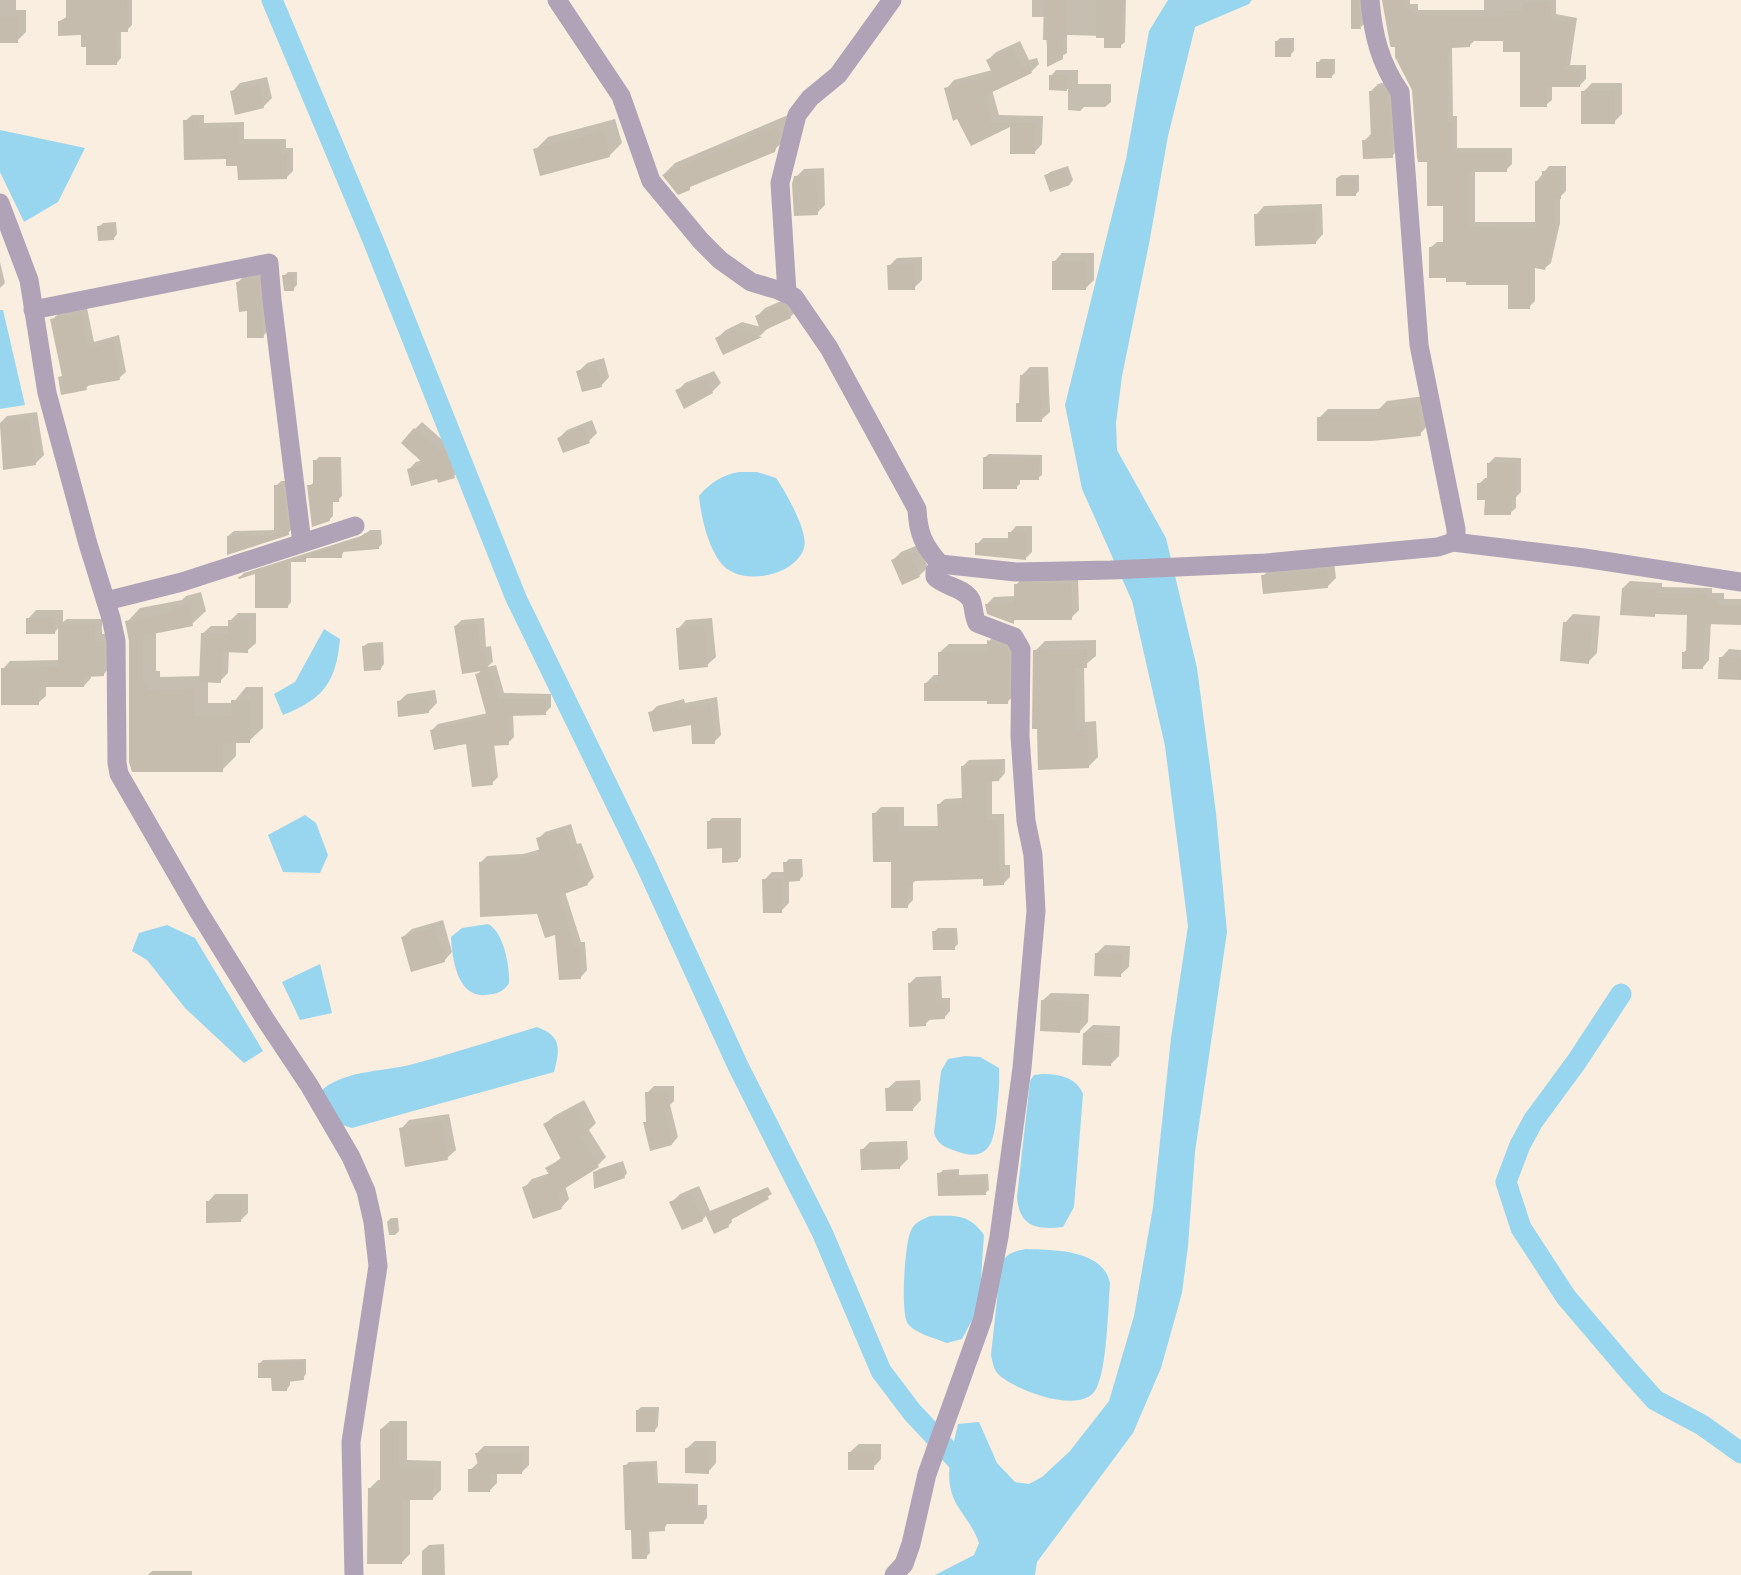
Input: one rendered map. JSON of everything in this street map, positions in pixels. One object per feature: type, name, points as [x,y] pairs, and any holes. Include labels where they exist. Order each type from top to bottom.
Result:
[{"type":"street","points":[[557,0],[621,96],[651,181],[659,192],[720,260],[751,282],[794,297],[829,348],[917,509],[919,534],[940,564],[1016,572],[1111,570],[1266,563],[1412,549],[1453,542],[1584,558],[1741,582]]},
{"type":"street","points":[[787,293],[780,183],[797,115],[810,98],[838,75],[892,0]]},
{"type":"street","points":[[1370,0],[1372,22],[1385,70],[1400,92],[1419,345],[1456,529],[1453,542]]},
{"type":"street","points":[[0,203],[29,279],[47,393],[116,641],[119,775],[197,909],[316,1097],[351,1157],[366,1191],[373,1222],[377,1266],[351,1442],[354,1575]]},
{"type":"street","points":[[33,310],[270,263],[272,300],[302,543]]},
{"type":"street","points":[[106,601],[182,582],[355,526]]},
{"type":"street","points":[[894,1575],[904,1564],[911,1544],[927,1474],[983,1318],[999,1237],[1022,1068],[1036,911],[1033,855],[1026,821],[1020,736],[1021,649],[1014,637],[977,623],[972,612],[972,601],[965,593],[935,577],[935,571],[940,564]]},
{"type":"water","points":[[1168,0],[1252,0],[1249,4],[1195,27],[1168,136],[1122,376],[1116,423],[1117,450],[1166,538],[1197,668],[1216,813],[1227,932],[1195,1152],[1182,1293],[1161,1368],[1133,1433],[1037,1562],[1035,1575],[935,1575],[974,1555],[979,1543],[957,1505],[950,1486],[951,1455],[958,1424],[979,1422],[997,1463],[1015,1482],[1029,1484],[1042,1477],[1070,1451],[1109,1401],[1134,1316],[1153,1207],[1171,1038],[1188,926],[1165,746],[1132,601],[1082,489],[1065,405],[1126,159],[1149,31]]},
{"type":"water","points":[[0,130],[85,148],[58,202],[24,222],[0,172]]},
{"type":"water","points":[[0,310],[3,310],[25,405],[0,409]]},
{"type":"water","points":[[739,472],[757,472],[776,478],[800,522],[804,548],[799,558],[779,572],[753,576],[740,575],[729,570],[716,556],[709,540],[699,496],[717,480]]},
{"type":"water","points":[[324,629],[340,639],[331,678],[318,696],[283,715],[274,694],[295,682]]},
{"type":"water","points":[[305,815],[316,823],[328,855],[320,873],[283,872],[268,835]]},
{"type":"water","points":[[488,924],[494,928],[502,942],[509,983],[505,989],[486,995],[469,990],[458,976],[451,937],[462,928]]},
{"type":"water","points":[[167,925],[195,938],[263,1051],[244,1063],[185,1008],[147,960],[132,951],[139,933]]},
{"type":"water","points":[[320,964],[332,1013],[300,1020],[282,982]]},
{"type":"water","points":[[537,1027],[551,1035],[557,1044],[554,1072],[352,1128],[339,1124],[323,1096],[323,1089],[356,1074],[417,1063]]},
{"type":"water","points":[[980,1057],[999,1068],[996,1123],[992,1141],[988,1148],[975,1155],[947,1147],[939,1142],[934,1133],[941,1071],[948,1059]]},
{"type":"water","points":[[1034,1075],[1071,1080],[1083,1094],[1074,1207],[1063,1227],[1045,1228],[1031,1224],[1021,1215],[1018,1207],[1030,1081]]},
{"type":"water","points":[[930,1216],[966,1219],[984,1235],[979,1307],[962,1339],[947,1343],[908,1324],[904,1307],[908,1240],[915,1224]]},
{"type":"water","points":[[1026,1249],[1063,1251],[1087,1258],[1098,1263],[1110,1283],[1105,1354],[1100,1380],[1088,1397],[1077,1400],[1048,1398],[1007,1381],[994,1368],[991,1355],[1001,1263],[1012,1253]]},
{"type":"building","points":[[66,0],[127,0],[128,32],[116,32],[117,65],[86,65],[86,47],[81,47],[81,35],[58,36],[58,21],[66,20]]},
{"type":"building","points":[[1044,0],[1067,0],[1067,37],[1063,37],[1063,59],[1047,67],[1047,40],[1043,40]]},
{"type":"building","points":[[1096,0],[1123,0],[1121,48],[1104,48],[1104,38],[1096,38]]},
{"type":"building","points":[[1351,0],[1358,0],[1361,29],[1351,29]]},
{"type":"building","points":[[1382,0],[1405,0],[1405,9],[1412,9],[1412,15],[1454,17],[1503,17],[1503,11],[1523,11],[1523,2],[1551,2],[1551,20],[1573,23],[1565,70],[1580,70],[1580,87],[1547,87],[1547,107],[1520,107],[1520,52],[1503,52],[1503,41],[1470,41],[1470,47],[1450,48],[1450,53],[1447,53],[1448,122],[1452,122],[1452,153],[1507,153],[1507,172],[1469,172],[1469,227],[1535,228],[1535,181],[1542,181],[1542,171],[1561,171],[1561,199],[1555,199],[1555,230],[1545,270],[1530,267],[1530,309],[1508,309],[1508,285],[1466,285],[1466,282],[1446,282],[1446,278],[1429,278],[1429,247],[1443,247],[1443,206],[1427,206],[1427,162],[1418,162],[1412,90],[1395,57],[1395,47],[1390,45]]},
{"type":"building","points":[[0,17],[18,17],[18,43],[0,43]]},
{"type":"building","points":[[1275,41],[1291,41],[1291,57],[1275,57]]},
{"type":"building","points":[[1012,48],[1021,67],[1029,65],[1032,73],[984,96],[991,123],[1035,123],[1035,154],[1010,154],[1010,127],[971,146],[957,119],[953,121],[944,88],[993,75],[986,60]]},
{"type":"building","points":[[1316,62],[1332,62],[1332,78],[1316,78]]},
{"type":"building","points":[[1049,75],[1067,75],[1067,91],[1049,90]]},
{"type":"building","points":[[259,85],[264,108],[235,115],[230,91]]},
{"type":"building","points":[[1374,88],[1383,88],[1388,96],[1393,158],[1363,159],[1362,140],[1371,140],[1369,91],[1375,91]]},
{"type":"building","points":[[1581,91],[1615,91],[1615,124],[1581,124]]},
{"type":"building","points":[[183,120],[199,120],[199,128],[238,128],[238,144],[281,144],[281,154],[287,154],[287,179],[238,180],[237,166],[226,166],[226,159],[184,160]]},
{"type":"building","points":[[777,126],[780,133],[775,152],[690,187],[690,190],[678,195],[662,175]]},
{"type":"building","points":[[603,131],[610,157],[540,176],[533,149]]},
{"type":"building","points":[[1065,169],[1070,185],[1050,192],[1044,175]]},
{"type":"building","points":[[816,175],[818,215],[794,216],[794,176]]},
{"type":"building","points":[[1336,178],[1356,178],[1356,196],[1336,196]]},
{"type":"building","points":[[1315,212],[1316,244],[1255,246],[1254,214]]},
{"type":"building","points":[[113,225],[114,240],[98,241],[97,226]]},
{"type":"building","points":[[1052,261],[1086,261],[1086,290],[1052,290]]},
{"type":"building","points":[[887,265],[915,265],[915,290],[888,290]]},
{"type":"building","points":[[282,275],[294,275],[294,291],[284,291]]},
{"type":"building","points":[[258,279],[264,338],[247,338],[247,311],[239,312],[236,282]]},
{"type":"building","points":[[781,305],[786,307],[791,318],[761,332],[755,316]]},
{"type":"building","points":[[81,313],[88,348],[113,341],[120,380],[86,386],[87,390],[61,395],[58,377],[62,376],[50,319]]},
{"type":"building","points":[[732,330],[762,337],[723,355],[715,338]]},
{"type":"building","points":[[596,366],[602,387],[582,392],[576,371]]},
{"type":"building","points":[[1020,375],[1040,375],[1042,422],[1016,422]]},
{"type":"building","points":[[706,379],[713,393],[684,409],[675,390]]},
{"type":"building","points":[[1417,404],[1421,436],[1372,441],[1317,441],[1317,417],[1378,417],[1377,409]]},
{"type":"building","points":[[29,419],[36,465],[3,470],[0,424]]},
{"type":"building","points":[[584,427],[590,443],[563,453],[557,438]]},
{"type":"building","points":[[414,428],[440,451],[446,450],[455,478],[438,483],[437,479],[411,486],[407,469],[424,464],[401,443]]},
{"type":"building","points":[[983,457],[1039,458],[1039,480],[1017,480],[1017,489],[983,489]]},
{"type":"building","points":[[313,460],[338,460],[339,502],[330,502],[330,521],[312,527],[307,485],[313,485]]},
{"type":"building","points":[[1487,463],[1516,463],[1516,500],[1511,500],[1511,515],[1484,515],[1485,500],[1477,500],[1477,483],[1487,483]]},
{"type":"building","points":[[274,485],[283,485],[289,535],[227,555],[227,536],[274,535]]},
{"type":"building","points":[[1008,532],[1026,532],[1026,560],[975,555],[975,543],[1008,543]]},
{"type":"building","points":[[365,533],[378,533],[379,549],[342,552],[342,558],[306,558],[306,562],[288,562],[288,608],[255,608],[255,574],[239,579],[238,577],[359,538]]},
{"type":"building","points":[[909,552],[920,577],[902,585],[891,560]]},
{"type":"building","points":[[1327,570],[1328,588],[1263,594],[1261,575]]},
{"type":"building","points":[[1071,583],[1072,620],[1014,620],[1014,624],[987,614],[985,604],[1014,603],[1014,584]]},
{"type":"building","points":[[1622,588],[1656,589],[1656,593],[1706,594],[1706,599],[1718,599],[1718,605],[1741,605],[1741,625],[1705,624],[1703,669],[1682,669],[1682,652],[1686,652],[1687,615],[1620,615]]},
{"type":"building","points":[[188,605],[193,626],[143,636],[143,684],[147,684],[147,690],[195,689],[195,716],[231,716],[231,700],[250,700],[250,743],[223,743],[223,772],[132,772],[129,762],[129,641],[125,621],[172,612],[171,609]]},
{"type":"building","points":[[26,618],[55,618],[55,634],[26,634]]},
{"type":"building","points":[[228,620],[249,621],[248,653],[222,652],[221,683],[199,682],[201,633],[228,634]]},
{"type":"building","points":[[1563,622],[1592,624],[1589,664],[1560,661]]},
{"type":"building","points":[[478,624],[480,652],[485,651],[488,670],[462,674],[454,626]]},
{"type":"building","points":[[58,625],[95,625],[95,641],[104,642],[104,676],[84,677],[84,687],[39,687],[39,705],[1,705],[1,668],[58,667]]},
{"type":"building","points":[[705,626],[708,667],[679,670],[676,628]]},
{"type":"building","points":[[987,640],[1006,647],[1009,652],[1008,704],[987,704],[987,701],[924,701],[924,683],[938,683],[938,652],[987,652]]},
{"type":"building","points":[[380,645],[381,670],[364,671],[362,646]]},
{"type":"building","points":[[1087,649],[1087,668],[1075,668],[1076,731],[1087,730],[1089,768],[1038,770],[1037,729],[1032,729],[1033,650]]},
{"type":"building","points":[[1719,657],[1741,658],[1741,680],[1718,679]]},
{"type":"building","points":[[490,670],[498,699],[546,699],[546,715],[507,716],[509,745],[488,746],[493,785],[472,787],[466,744],[434,750],[430,730],[487,717],[475,674]]},
{"type":"building","points":[[427,698],[429,713],[398,717],[397,701]]},
{"type":"building","points":[[710,704],[715,744],[692,744],[691,725],[653,732],[648,712],[677,706],[678,709]]},
{"type":"building","points":[[999,765],[999,781],[986,782],[987,820],[998,820],[999,871],[1004,870],[1004,885],[983,886],[983,879],[912,881],[912,887],[907,887],[908,908],[891,908],[891,862],[873,862],[872,813],[898,812],[898,832],[938,831],[937,804],[962,804],[961,766]]},
{"type":"building","points":[[707,821],[738,821],[738,862],[722,863],[722,848],[707,849]]},
{"type":"building","points":[[565,829],[588,885],[559,896],[575,948],[579,947],[581,979],[559,980],[555,935],[545,938],[537,914],[480,917],[479,862],[516,860],[540,853],[536,838]]},
{"type":"building","points":[[783,862],[799,862],[800,881],[784,882]]},
{"type":"building","points":[[762,879],[781,879],[782,913],[763,913]]},
{"type":"building","points":[[435,927],[445,962],[411,972],[401,937]]},
{"type":"building","points":[[932,931],[954,931],[955,950],[933,950]]},
{"type":"building","points":[[1095,953],[1122,954],[1121,977],[1094,976]]},
{"type":"building","points":[[935,982],[936,1004],[944,1004],[945,1019],[926,1020],[926,1026],[909,1027],[908,983]]},
{"type":"building","points":[[1041,1000],[1082,1002],[1080,1033],[1040,1031]]},
{"type":"building","points":[[1083,1033],[1112,1033],[1111,1066],[1082,1065]]},
{"type":"building","points":[[885,1088],[913,1088],[913,1111],[886,1111]]},
{"type":"building","points":[[645,1092],[668,1092],[668,1110],[664,1110],[672,1145],[650,1151],[643,1122],[646,1122]]},
{"type":"building","points":[[576,1107],[588,1133],[580,1137],[599,1167],[556,1194],[562,1209],[533,1219],[522,1187],[551,1177],[545,1168],[561,1159],[543,1124]]},
{"type":"building","points":[[441,1121],[448,1160],[405,1167],[399,1128]]},
{"type":"building","points":[[900,1148],[900,1169],[861,1170],[860,1149]]},
{"type":"building","points":[[619,1163],[625,1178],[594,1189],[593,1172]]},
{"type":"building","points":[[955,1172],[956,1178],[985,1177],[986,1195],[938,1196],[937,1173]]},
{"type":"building","points":[[764,1189],[769,1199],[727,1222],[729,1227],[714,1234],[705,1214]]},
{"type":"building","points":[[690,1193],[703,1221],[682,1230],[669,1202]]},
{"type":"building","points":[[241,1200],[241,1222],[206,1223],[206,1201]]},
{"type":"building","points":[[303,1361],[304,1380],[287,1382],[287,1391],[272,1391],[271,1378],[258,1378],[258,1363]]},
{"type":"building","points":[[636,1410],[656,1410],[655,1432],[636,1432]]},
{"type":"building","points":[[380,1429],[399,1429],[399,1468],[434,1468],[433,1500],[402,1500],[402,1564],[367,1564],[368,1488],[380,1488]]},
{"type":"building","points":[[685,1448],[709,1449],[709,1474],[685,1473]]},
{"type":"building","points":[[848,1452],[874,1452],[874,1470],[848,1470]]},
{"type":"building","points":[[475,1453],[523,1453],[522,1474],[490,1474],[490,1492],[468,1492],[468,1469],[479,1469]]},
{"type":"building","points":[[654,1464],[655,1486],[695,1487],[695,1508],[704,1508],[704,1524],[665,1524],[665,1531],[646,1532],[647,1559],[632,1559],[631,1530],[625,1530],[623,1465]]},
{"type":"waterway","points":[[272,0],[373,240],[516,598],[646,865],[738,1066],[822,1232],[881,1371],[912,1412],[969,1473]]},
{"type":"waterway","points":[[1621,994],[1533,1121],[1520,1145],[1506,1182],[1521,1228],[1566,1297],[1629,1371],[1655,1400],[1702,1425],[1741,1453]]}]
